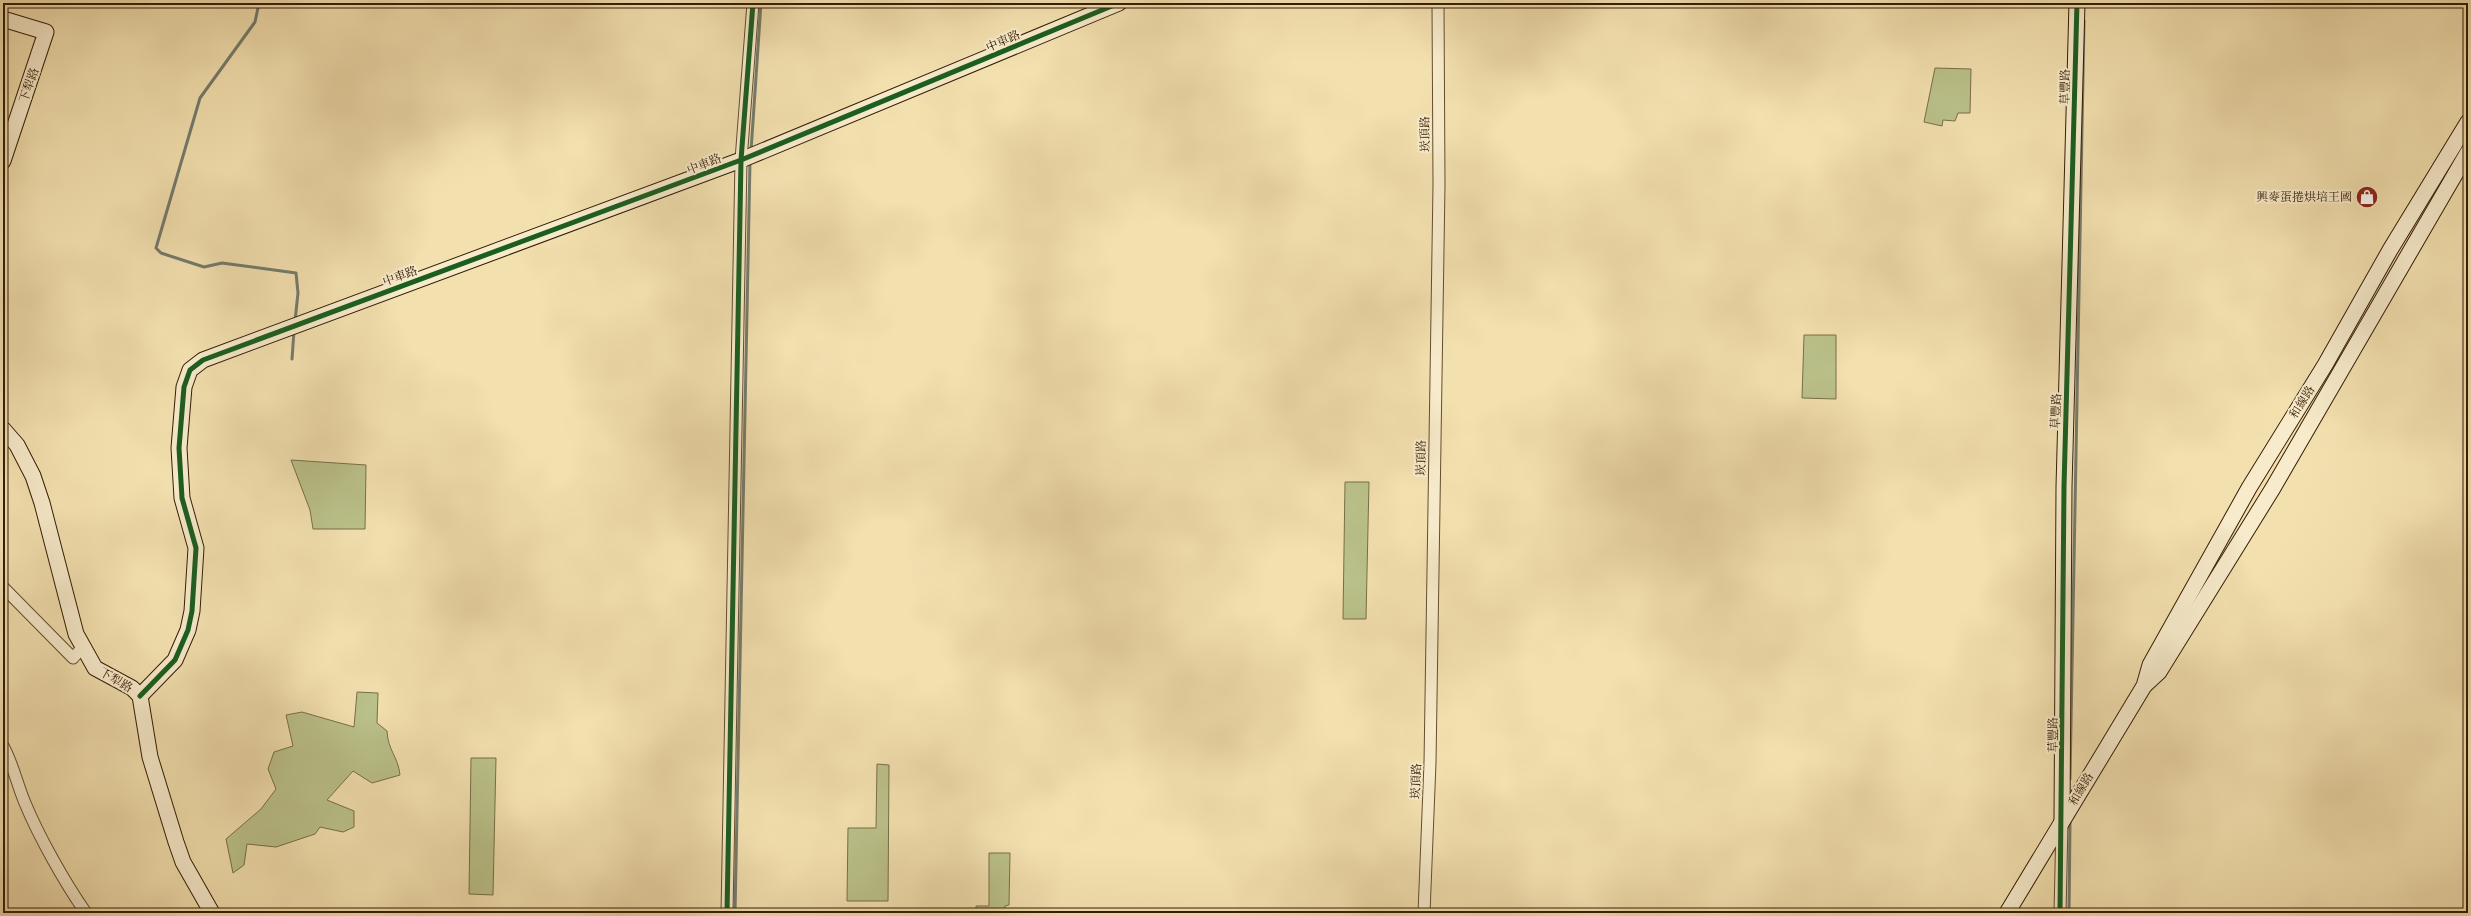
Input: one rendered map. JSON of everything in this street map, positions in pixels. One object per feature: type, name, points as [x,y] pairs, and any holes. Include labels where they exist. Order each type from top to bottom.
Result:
[{"type":"street","points":[[727,913],[741,160],[753,3]]},
{"type":"street","name":"中車路","points":[[140,696],[174,660],[188,630],[192,611],[196,548],[182,498],[179,448],[184,387],[190,370],[203,360],[741,160],[1119,3]]},
{"type":"street","name":"崁頂路","points":[[1424,913],[1430,763],[1439,185],[1438,3]]},
{"type":"street","name":"草豐路","points":[[2062,820],[2064,487],[2077,3]]},
{"type":"street","name":"下犁路","points":[[3,19],[46,32],[3,161]]},
{"type":"street","name":"和線路","points":[[2008,913],[2062,820],[2144,686],[2159,672],[2273,488],[2448,171],[2468,122]]},
{"type":"street","name":"和線路","points":[[2144,686],[2150,665],[2249,488],[2325,365],[2390,250],[2448,171],[2468,152]]},
{"type":"street","name":"下犁路","points":[[3,429],[18,445],[33,476],[42,503],[76,634],[82,648],[95,668],[132,688],[140,696],[150,757],[176,842],[183,862],[212,913]]},
{"type":"street","points":[[3,587],[73,658],[82,648]]},
{"type":"street","points":[[3,746],[13,764],[25,804],[72,893],[86,913]]},
{"type":"street","points":[[2060,913],[2062,820]]},
{"type":"green space","points":[[1935,68],[1971,69],[1970,113],[1958,113],[1955,121],[1943,120],[1942,126],[1924,122]]},
{"type":"green space","points":[[1804,335],[1836,335],[1836,399],[1802,398]]},
{"type":"green space","points":[[291,460],[366,465],[365,529],[313,529],[310,510]]},
{"type":"green space","points":[[1345,482],[1369,482],[1366,619],[1343,619]]},
{"type":"green space","points":[[357,692],[378,693],[377,723],[387,731],[389,744],[399,768],[400,775],[372,783],[353,771],[327,800],[354,811],[354,827],[343,832],[320,827],[315,834],[276,847],[247,844],[244,865],[233,873],[226,839],[261,809],[276,789],[268,769],[274,752],[293,746],[286,715],[302,712],[354,727]]},
{"type":"green space","points":[[471,758],[496,758],[493,895],[469,894]]},
{"type":"green space","points":[[877,764],[889,765],[888,901],[847,901],[848,828],[876,828]]},
{"type":"green space","points":[[989,853],[1010,853],[1009,905],[1005,906],[1005,913],[976,913],[976,906],[989,906]]},
{"type":"waterway","points":[[259,3],[255,22],[200,98],[156,248],[161,253],[204,267],[222,263],[296,273],[298,293],[295,321]]},
{"type":"waterway","points":[[751,151],[761,3]]},
{"type":"waterway","points":[[2070,779],[2084,21]]},
{"type":"waterway","points":[[735,913],[750,161]]},
{"type":"waterway","points":[[292,359],[294,331]]},
{"type":"waterway","points":[[2069,913],[2070,821]]},
{"type":"cycle path","points":[[727,913],[741,160],[753,3]]},
{"type":"cycle path","points":[[140,696],[175,660],[188,630],[192,611],[196,548],[182,498],[179,448],[184,387],[190,370],[203,360],[741,160],[1119,3]]},
{"type":"cycle path","points":[[2060,913],[2064,487],[2077,3]]},
{"type":"place","name":"興麥蛋捲烘培王國","points":[[2367,197]]}]
